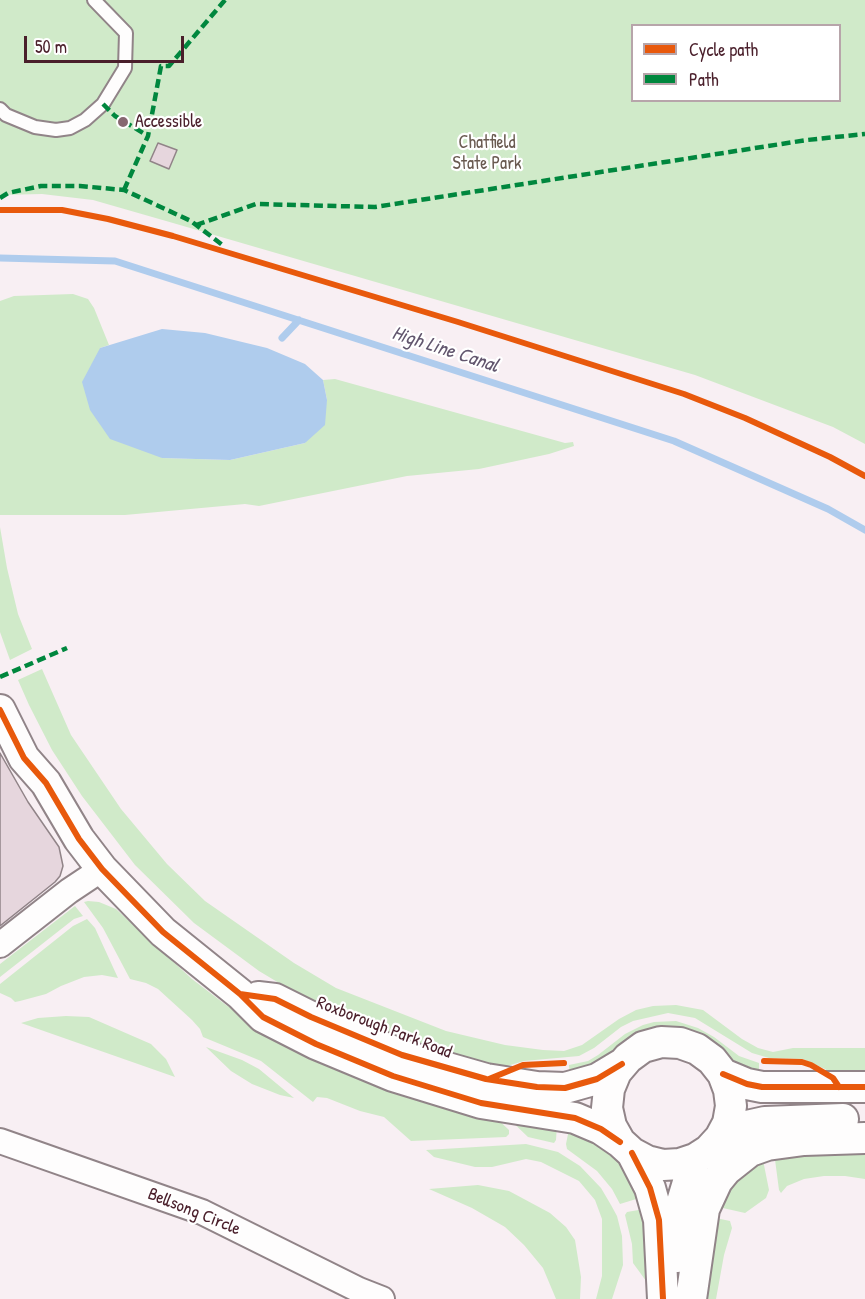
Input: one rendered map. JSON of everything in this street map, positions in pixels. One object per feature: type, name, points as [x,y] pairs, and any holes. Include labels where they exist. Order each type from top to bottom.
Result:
[{"type":"street","name":"Roxborough Park Road","points":[[0,710],[24,758],[46,783],[79,839],[102,869],[163,932],[240,994],[263,1017],[316,1044],[393,1076],[481,1103],[575,1118],[601,1129],[626,1147]]},
{"type":"street","points":[[0,945],[69,891],[102,869]]},
{"type":"street","name":"Roxborough Park Road","points":[[240,994],[275,999],[321,1022],[402,1055],[486,1080],[537,1087],[565,1088],[597,1079],[622,1064]]},
{"type":"street","points":[[626,1147],[647,1161],[663,1165],[680,1164],[695,1159],[710,1150],[728,1123],[731,1106],[729,1090],[723,1074],[712,1060],[697,1049],[680,1043],[661,1042],[643,1047],[622,1064],[609,1089],[607,1108],[611,1126],[650,1188],[659,1220],[663,1299]]},
{"type":"street","points":[[723,1074],[747,1084],[762,1087],[865,1087]]},
{"type":"street","points":[[720,1138],[747,1126],[765,1122],[865,1119]]},
{"type":"street","points":[[691,1299],[704,1209],[717,1181],[726,1170],[750,1151],[767,1145],[804,1140],[865,1138]]},
{"type":"street","name":"Bellsong Circle","points":[[0,1141],[202,1212],[359,1290],[382,1299]]},
{"type":"street","points":[[678,1299],[680,1216],[684,1192],[695,1159]]},
{"type":"lane","points":[[0,109],[6,115],[35,127],[56,130],[70,128],[86,120],[103,104],[125,68],[126,33],[94,0]]},
{"type":"green space","name":"Chatfield State Park","points":[[0,0],[865,0],[865,444],[833,427],[695,375],[93,200],[42,194],[0,195]]},
{"type":"green space","points":[[73,294],[88,299],[94,308],[109,345],[100,348],[162,458],[230,460],[305,443],[327,400],[323,380],[335,379],[565,443],[573,442],[574,446],[549,454],[479,469],[407,476],[259,506],[245,504],[125,515],[0,515],[0,301],[14,296]]},
{"type":"green space","points":[[0,527],[18,614],[32,649],[10,660],[0,632]]},
{"type":"green space","points":[[42,669],[71,735],[121,809],[167,864],[205,901],[294,963],[336,988],[446,1031],[505,1045],[543,1050],[564,1051],[582,1045],[636,1010],[653,1006],[676,1005],[703,1010],[742,1039],[758,1048],[773,1052],[793,1048],[865,1048],[865,1078],[837,1078],[825,1069],[803,1059],[769,1058],[752,1053],[695,1018],[668,1013],[633,1021],[579,1056],[524,1061],[499,1071],[407,1045],[314,1004],[259,971],[194,923],[135,865],[82,796],[52,750],[29,705],[18,680]]},
{"type":"green space","points":[[84,902],[99,902],[116,909],[192,979],[226,1005],[263,1027],[490,1112],[509,1130],[509,1134],[506,1137],[411,1141],[384,1117],[360,1111],[327,1098],[317,1097],[313,1102],[261,1061],[203,1037],[200,1029],[192,1020],[158,989],[130,979],[103,928]]},
{"type":"green space","points":[[75,906],[83,916],[74,919],[0,977],[0,964]]},
{"type":"green space","points":[[87,919],[95,928],[118,978],[102,975],[84,977],[46,994],[15,1002],[0,993],[0,984],[73,926]]},
{"type":"green space","points":[[89,1017],[151,1044],[166,1059],[175,1077],[21,1023],[38,1018]]},
{"type":"green space","points":[[676,1021],[698,1028],[739,1056],[759,1063],[759,1078],[751,1076],[703,1040],[570,1080],[569,1065],[588,1061],[625,1034],[643,1025]]},
{"type":"green space","points":[[206,1047],[259,1069],[294,1098],[252,1084],[231,1071]]},
{"type":"green space","points":[[504,1114],[557,1125],[556,1140],[554,1143],[528,1137]]},
{"type":"green space","points":[[569,1129],[612,1147],[646,1196],[620,1204],[612,1189],[597,1171],[567,1149]]},
{"type":"green space","points":[[526,1144],[558,1152],[580,1166],[601,1188],[611,1205],[617,1216],[622,1236],[623,1265],[612,1299],[596,1299],[602,1276],[602,1219],[595,1200],[579,1181],[541,1162],[526,1159],[492,1167],[475,1167],[434,1157],[426,1150]]},
{"type":"green space","points":[[865,1146],[865,1179],[824,1176],[804,1179],[787,1186],[781,1193],[779,1190],[774,1152]]},
{"type":"green space","points":[[762,1155],[769,1190],[766,1198],[745,1213],[714,1206],[718,1195]]},
{"type":"green space","points":[[478,1185],[509,1191],[550,1213],[566,1227],[575,1240],[581,1277],[580,1299],[556,1299],[543,1268],[505,1227],[472,1208],[429,1189]]},
{"type":"green space","points":[[650,1208],[657,1296],[633,1263],[632,1244],[625,1215],[627,1212]]},
{"type":"green space","points":[[711,1217],[730,1221],[732,1228],[724,1255],[716,1299],[700,1299]]},
{"type":"water","points":[[162,329],[205,333],[267,348],[305,364],[323,380],[327,400],[325,425],[305,443],[230,460],[162,458],[110,439],[90,410],[82,382],[100,348]]},
{"type":"building","points":[[158,143],[177,150],[169,169],[150,161]]},
{"type":"building","points":[[0,753],[28,802],[59,847],[63,866],[55,882],[0,926]]},
{"type":"waterway","name":"High Line Canal","points":[[0,258],[115,261],[674,441],[828,509],[865,530]]},
{"type":"waterway","points":[[282,338],[299,320]]},
{"type":"marked path","points":[[124,190],[148,136],[161,66],[169,66],[225,0]]},
{"type":"marked path","points":[[103,104],[115,116],[148,136]]},
{"type":"marked path","points":[[196,225],[256,204],[375,207],[807,140],[865,134]]},
{"type":"marked path","points":[[0,198],[8,193],[41,186],[80,186],[124,190],[191,221],[225,247]]},
{"type":"marked path","points":[[0,677],[67,648]]},
{"type":"cycle path","points":[[0,210],[62,210],[108,219],[173,236],[458,322],[684,394],[745,418],[830,457],[865,476]]},
{"type":"cycle path","points":[[0,710],[24,758],[46,783],[79,839],[102,869],[163,932],[240,994],[263,1017],[316,1044],[393,1076],[481,1103],[575,1118],[601,1129],[620,1142]]},
{"type":"cycle path","points":[[240,994],[275,999],[311,1017],[402,1055],[486,1079],[537,1087],[565,1088],[597,1079],[622,1064]]},
{"type":"cycle path","points":[[764,1061],[802,1062],[811,1065],[833,1078],[839,1087]]},
{"type":"cycle path","points":[[489,1079],[523,1065],[564,1063]]},
{"type":"cycle path","points":[[723,1074],[747,1084],[762,1087],[865,1087]]},
{"type":"cycle path","points":[[632,1153],[650,1188],[659,1220],[663,1299]]},
{"type":"place","name":"Accessible","points":[[123,122]]}]
